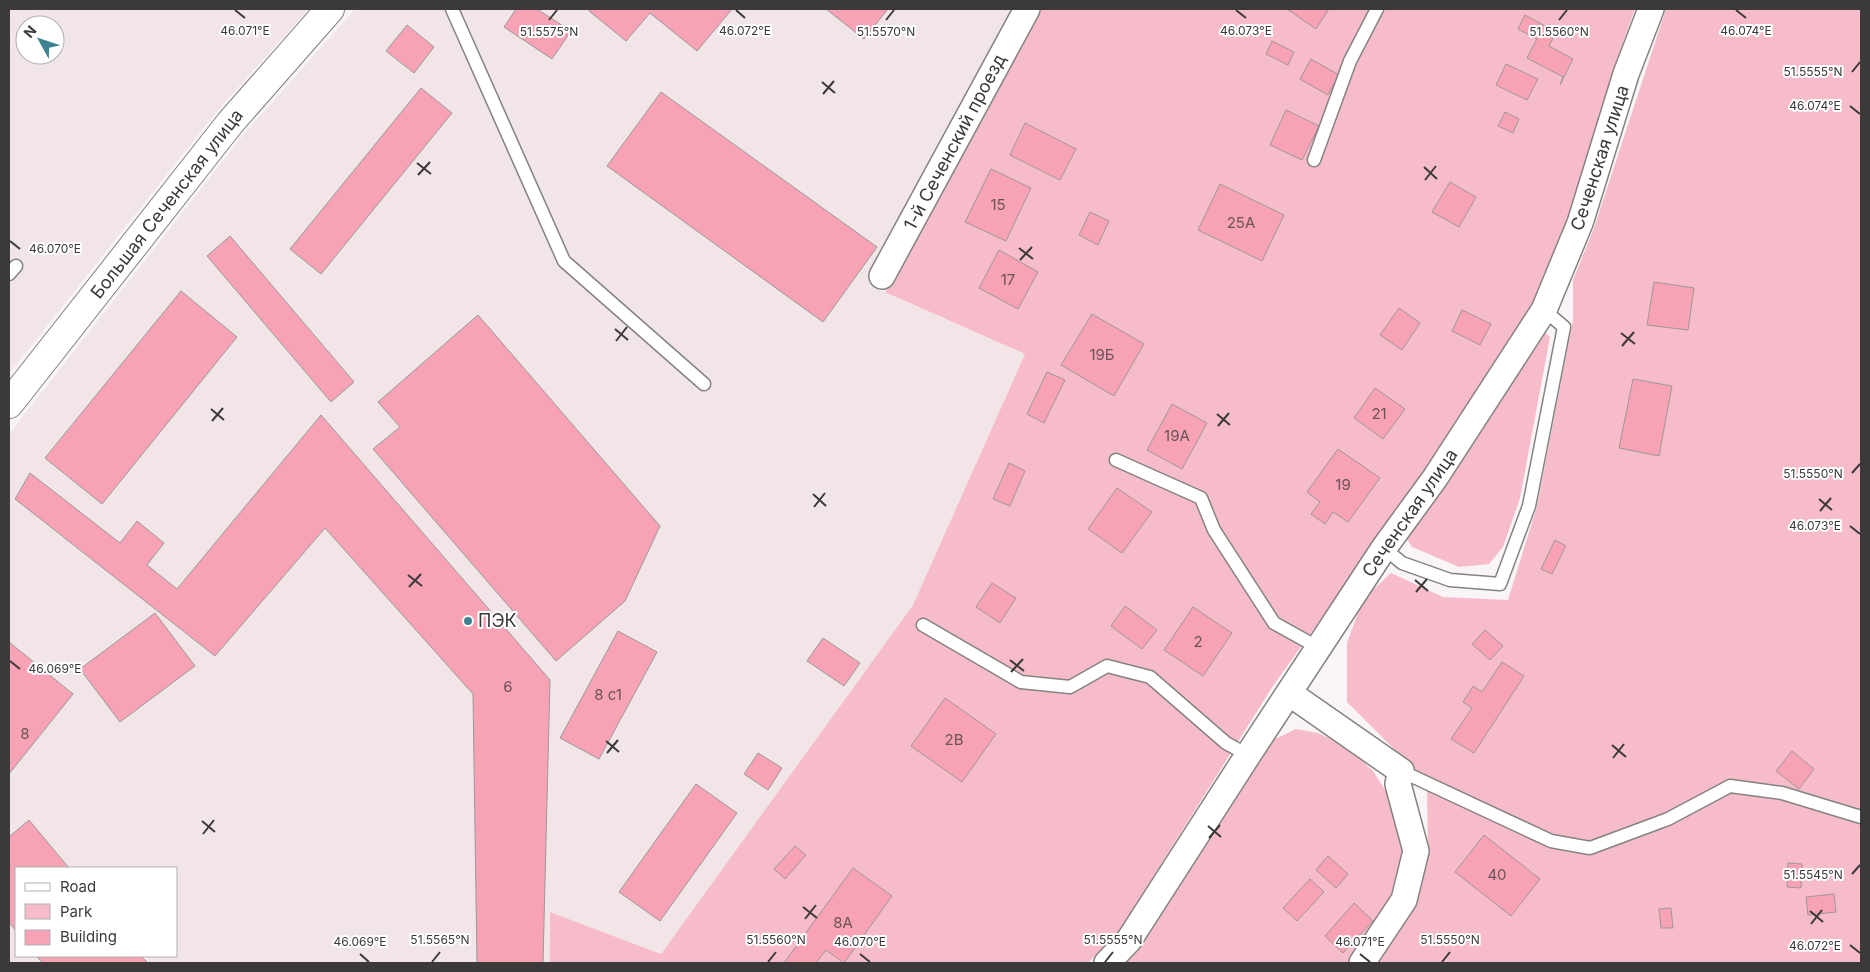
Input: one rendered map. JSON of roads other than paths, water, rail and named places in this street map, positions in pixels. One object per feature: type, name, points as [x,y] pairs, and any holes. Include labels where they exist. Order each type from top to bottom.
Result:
[{"type":"street","name":"Большая Сеченская улица","points":[[9,404],[230,123],[330,9]]},
{"type":"street","name":"1-й Сеченский проезд","points":[[882,276],[1027,9]]},
{"type":"street","name":"Сеченская улица","points":[[1107,963],[1129,940],[1384,548],[1436,478],[1544,310],[1580,223],[1626,74],[1651,9]]},
{"type":"street","points":[[1289,693],[1401,771],[1398,784],[1416,851],[1404,900],[1362,963]]},
{"type":"lane","points":[[452,9],[564,261],[704,384]]},
{"type":"lane","points":[[1314,160],[1350,61],[1377,9]]},
{"type":"lane","points":[[1384,548],[1402,563],[1450,580],[1500,584],[1529,506],[1564,327],[1544,310]]},
{"type":"lane","points":[[1116,460],[1201,498],[1214,530],[1274,623],[1319,648]]},
{"type":"lane","points":[[923,625],[1021,682],[1070,687],[1108,666],[1150,677],[1226,743],[1248,755]]},
{"type":"lane","points":[[1401,771],[1551,841],[1590,848],[1668,819],[1730,786],[1782,793],[1861,817]]},
{"type":"place","name":"ПЭК","points":[[468,621]]}]
